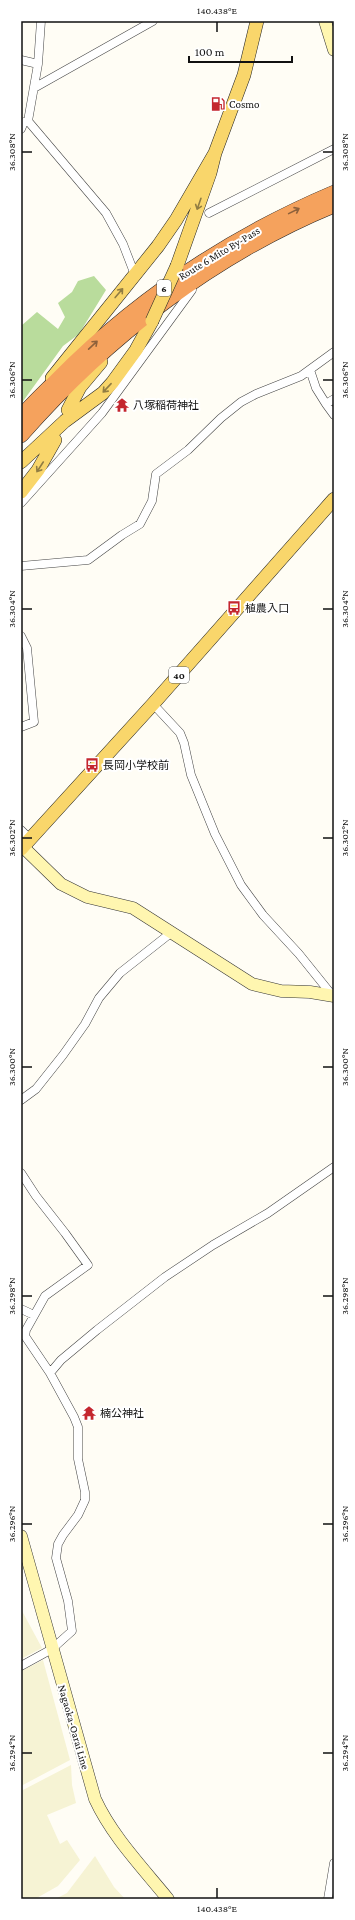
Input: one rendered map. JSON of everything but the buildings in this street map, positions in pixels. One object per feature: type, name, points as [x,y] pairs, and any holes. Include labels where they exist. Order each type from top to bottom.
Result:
[{"type":"highway","name":"Route 6 Mito By-Pass","points":[[27,416],[100,338],[173,282],[245,236],[334,193]]},
{"type":"highway","name":"Route 6 Mito By-Pass","points":[[27,416],[135,325],[191,283],[250,246],[284,228],[334,206]]},
{"type":"highway","name":"6","points":[[21,435],[27,416]]},
{"type":"main road","points":[[21,462],[65,421],[107,388],[136,350],[152,321],[177,266],[210,173],[215,153],[244,75],[256,21]]},
{"type":"main road","points":[[325,21],[334,50]]},
{"type":"main road","points":[[27,416],[87,332],[134,275],[176,220],[215,153]]},
{"type":"main road","points":[[68,410],[80,387],[135,325]]},
{"type":"main road","points":[[21,492],[38,470],[55,440]]},
{"type":"main road","name":"40","points":[[24,841],[153,704],[334,499]]},
{"type":"main road","points":[[24,841],[61,884],[87,897],[133,908],[252,984],[281,991],[310,992],[333,995]]},
{"type":"main road","name":"Nagaoka-Oarai Line","points":[[21,1536],[91,1785],[101,1810],[117,1835],[168,1899]]},
{"type":"street","points":[[21,129],[24,122],[28,120],[34,88],[38,64],[41,21]]},
{"type":"street","points":[[34,88],[153,21]]},
{"type":"street","points":[[21,60],[38,64]]},
{"type":"street","points":[[28,120],[106,213],[122,244],[134,275]]},
{"type":"street","points":[[209,213],[334,149]]},
{"type":"street","points":[[21,503],[102,413],[192,290],[191,283]]},
{"type":"street","points":[[21,566],[88,560],[122,535],[140,524],[152,500],[156,474],[188,450],[221,418],[251,397],[301,376],[334,352]]},
{"type":"street","points":[[310,370],[316,388],[334,416]]},
{"type":"street","points":[[326,404],[334,399]]},
{"type":"street","points":[[21,636],[27,648],[34,722],[21,727]]},
{"type":"street","points":[[153,704],[180,733],[184,743],[191,775],[214,834],[241,885],[263,915],[299,954],[333,995]]},
{"type":"street","points":[[21,1100],[36,1089],[63,1055],[85,1024],[99,998],[120,973],[172,932]]},
{"type":"street","points":[[50,1373],[61,1360],[97,1330],[165,1278],[213,1244],[268,1213],[334,1167]]},
{"type":"street","points":[[21,1173],[36,1196],[66,1233],[88,1265],[45,1296],[26,1330],[25,1336],[50,1373],[78,1427],[78,1459],[85,1492],[83,1506],[63,1535],[56,1551],[57,1566],[68,1601],[72,1631],[52,1649],[21,1666]]},
{"type":"street","points":[[21,1309],[34,1315]]},
{"type":"street","points":[[328,1899],[334,1863]]},
{"type":"shaded area","points":[[21,1609],[42,1648],[21,1659]]},
{"type":"shaded area","points":[[43,1660],[70,1760],[21,1786],[21,1671]]},
{"type":"shaded area","points":[[71,1765],[72,1785],[76,1803],[47,1815],[60,1844],[67,1840],[80,1860],[58,1886],[35,1899],[21,1899],[21,1791]]},
{"type":"shaded area","points":[[95,1856],[114,1887],[125,1899],[55,1899],[67,1893]]},
{"type":"green space","points":[[94,276],[106,290],[79,334],[63,346],[21,404],[21,326],[37,312],[58,329],[65,317],[58,303],[72,292],[78,281]]},
{"type":"place","name":"Cosmo","points":[[218,104]]},
{"type":"place","name":"八塚稲荷神社","points":[[122,405]]},
{"type":"place","name":"植農入口","points":[[234,608]]},
{"type":"place","name":"長岡小学校前","points":[[92,765]]},
{"type":"place","name":"楠公神社","points":[[89,1413]]}]
